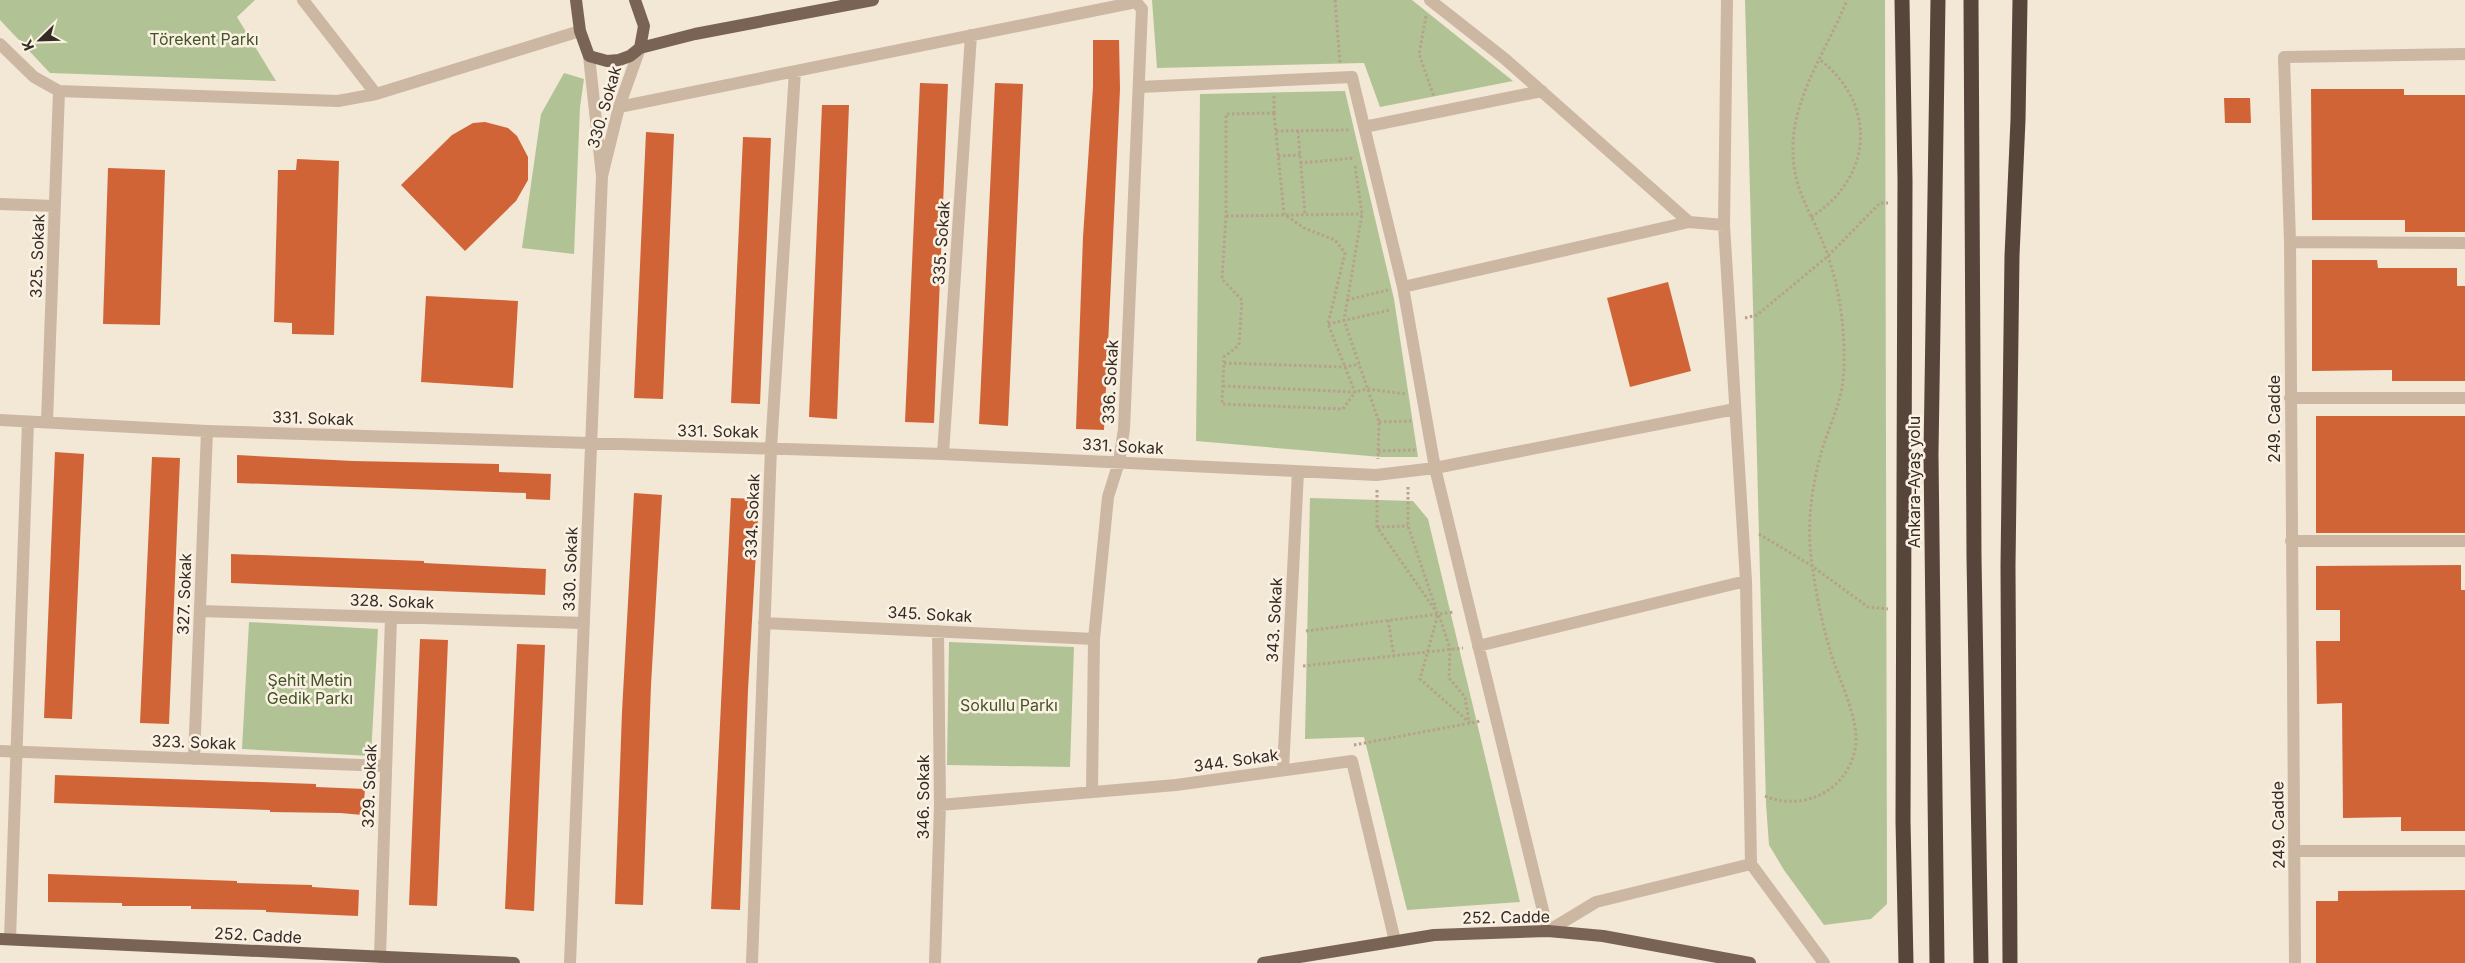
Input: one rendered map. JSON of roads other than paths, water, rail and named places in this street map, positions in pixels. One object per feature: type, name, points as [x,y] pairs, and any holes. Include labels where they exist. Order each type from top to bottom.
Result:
[{"type":"highway","points":[[1902,0],[1905,202],[1904,962]]},
{"type":"highway","name":"Ankara-Ayaş yolu","points":[[1937,963],[1931,454],[1938,0]]},
{"type":"highway","points":[[1971,0],[1974,547],[1981,963]]},
{"type":"highway","points":[[2010,963],[2009,547],[2012,256],[2018,120],[2020,0]]},
{"type":"main road","points":[[635,0],[642,15],[644,26],[640,48]]},
{"type":"main road","points":[[578,1],[580,31],[589,56],[607,61],[620,60],[630,56],[640,48],[696,34],[873,0]]},
{"type":"main road","name":"252. Cadde","points":[[1270,962],[1434,935],[1548,931],[1603,936],[1750,963]]},
{"type":"main road","name":"252. Cadde","points":[[5,939],[514,963]]},
{"type":"street","points":[[303,0],[376,94]]},
{"type":"street","points":[[1727,0],[1724,225],[1746,581],[1751,864],[1824,963]]},
{"type":"street","name":"336. Sokak","points":[[971,36],[1136,2],[1142,8],[1124,429],[1119,462],[1108,497],[1094,639],[1092,791]]},
{"type":"street","points":[[1429,4],[1542,90],[1689,222]]},
{"type":"street","points":[[0,44],[34,77],[59,91],[323,101],[355,99],[376,94],[580,31]]},
{"type":"street","points":[[619,107],[971,36]]},
{"type":"street","name":"335. Sokak","points":[[943,454],[971,36]]},
{"type":"street","name":"330. Sokak","points":[[602,176],[619,107],[640,48]]},
{"type":"street","name":"249. Cadde","points":[[2295,963],[2290,242],[2284,57],[2465,54]]},
{"type":"street","name":"330. Sokak","points":[[570,963],[602,176],[589,56]]},
{"type":"street","name":"334. Sokak","points":[[752,963],[771,448],[796,71]]},
{"type":"street","points":[[1140,87],[1352,77],[1403,287],[1434,468],[1548,931],[1596,902],[1751,864]]},
{"type":"street","points":[[1364,127],[1542,90]]},
{"type":"street","name":"325. Sokak","points":[[47,422],[59,91]]},
{"type":"street","points":[[0,204],[55,206]]},
{"type":"street","points":[[1403,287],[1689,222],[1724,225]]},
{"type":"street","points":[[2290,242],[2465,243]]},
{"type":"street","points":[[2290,398],[2465,398]]},
{"type":"street","name":"331. Sokak","points":[[0,420],[207,431],[943,454],[1376,475],[1434,468],[1736,409]]},
{"type":"street","points":[[5,939],[16,751],[28,422]]},
{"type":"street","name":"327. Sokak","points":[[194,759],[207,431]]},
{"type":"street","name":"343. Sokak","points":[[1283,770],[1298,472]]},
{"type":"street","points":[[2291,541],[2465,541]]},
{"type":"street","points":[[1478,646],[1746,581]]},
{"type":"street","name":"328. Sokak","points":[[200,611],[584,623]]},
{"type":"street","name":"329. Sokak","points":[[380,957],[391,617]]},
{"type":"street","name":"345. Sokak","points":[[764,623],[1094,639]]},
{"type":"street","name":"346. Sokak","points":[[934,963],[940,805],[938,631]]},
{"type":"street","name":"323. Sokak","points":[[0,751],[386,766]]},
{"type":"street","name":"344. Sokak","points":[[940,805],[1176,785],[1352,761],[1395,941]]},
{"type":"street","points":[[2295,851],[2465,851]]},
{"type":"park label","name":"Törekent Parkı","points":[[204,39]]},
{"type":"park label","name":"Şehit Metin Gedik Parkı","points":[[310,689]]},
{"type":"park label","name":"Sokullu Parkı","points":[[1009,705]]}]
